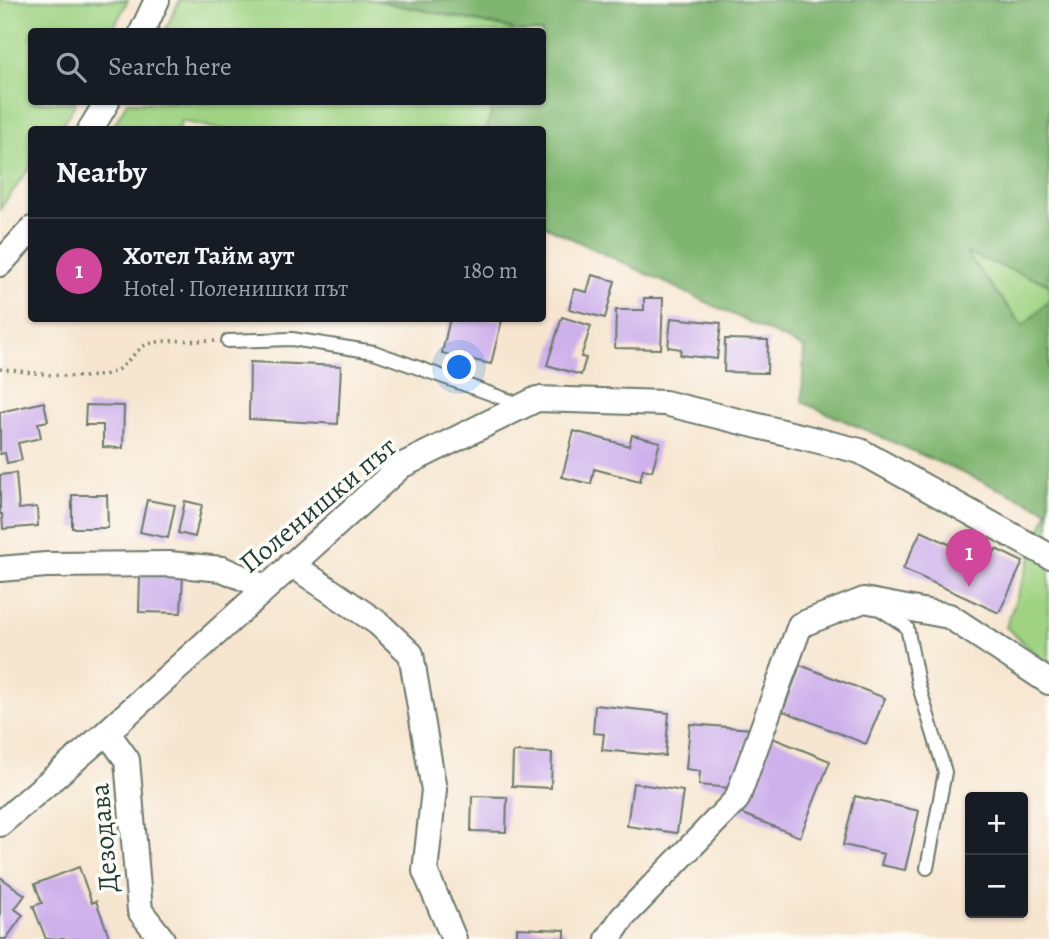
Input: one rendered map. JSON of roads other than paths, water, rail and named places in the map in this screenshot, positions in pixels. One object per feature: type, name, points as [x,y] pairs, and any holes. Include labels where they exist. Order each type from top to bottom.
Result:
[{"type":"street","points":[[144,28],[157,0]]},
{"type":"street","points":[[92,126],[105,105]]},
{"type":"street","points":[[0,264],[28,233]]},
{"type":"street","name":"Поленишки път","points":[[0,824],[107,732],[401,466],[537,399],[665,403],[860,451],[1049,556]]},
{"type":"street","points":[[0,569],[46,565],[169,564],[222,569],[265,587]]},
{"type":"street","points":[[291,564],[379,623],[411,654],[434,790],[425,871],[454,939]]},
{"type":"street","points":[[608,939],[623,917],[737,799],[800,625],[864,600],[949,616],[1049,682]]},
{"type":"street","name":"Дезодава","points":[[107,732],[127,760],[140,911],[162,939]]},
{"type":"lane","points":[[228,341],[292,339],[374,352],[524,406]]},
{"type":"lane","points":[[864,600],[907,627],[918,683],[945,772],[927,868]]},
{"type":"place","name":"Хотел Тайм аут","points":[[969,587]]}]
